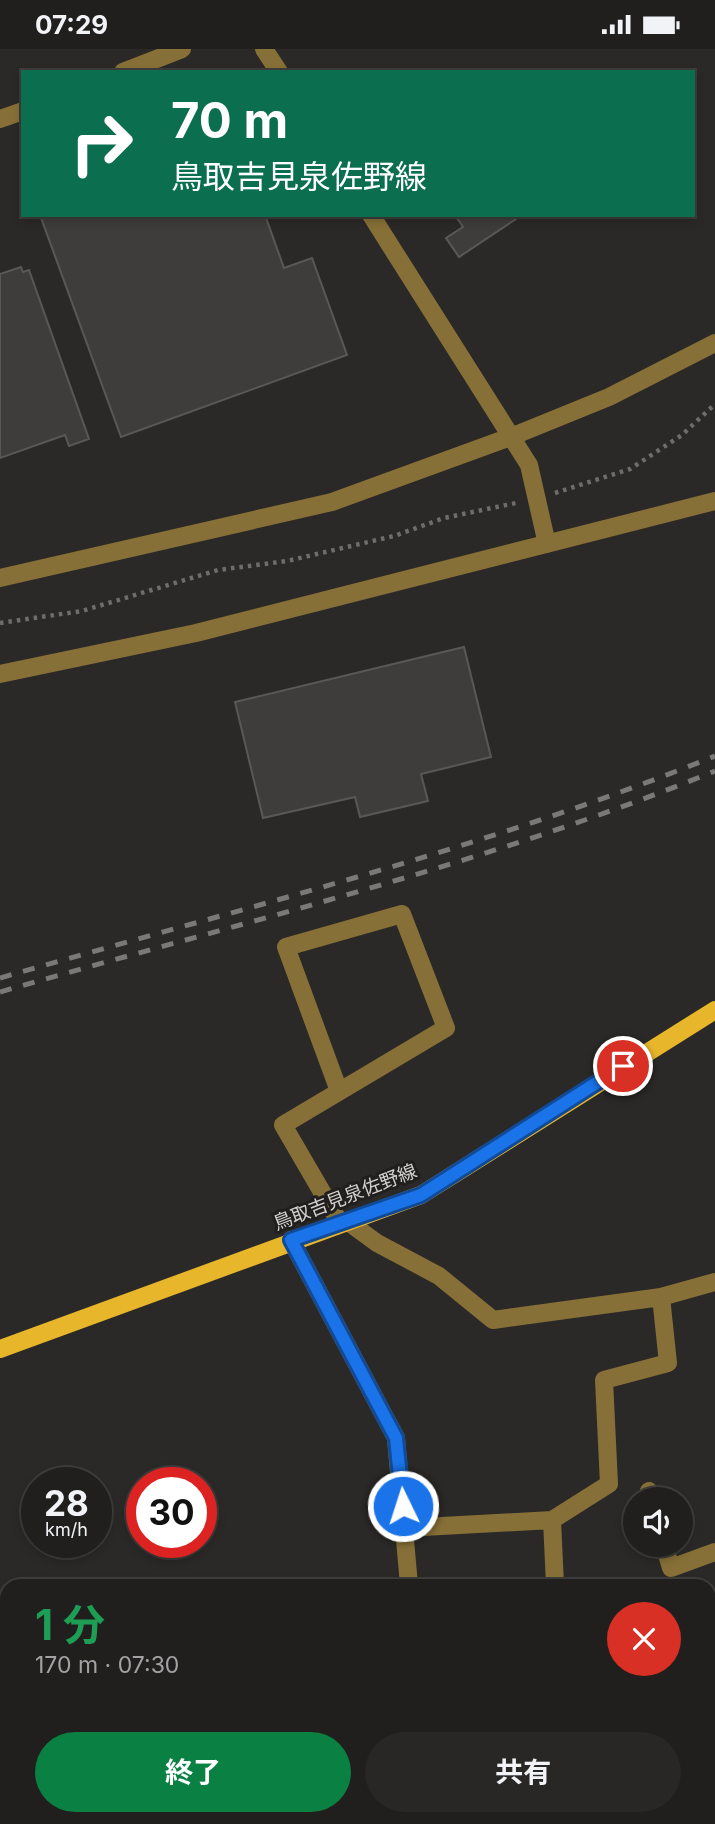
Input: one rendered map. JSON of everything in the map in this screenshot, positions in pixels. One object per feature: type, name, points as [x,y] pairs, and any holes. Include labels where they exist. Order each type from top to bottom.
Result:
[{"type":"main road","name":"鳥取吉見泉佐野線","points":[[0,1349],[291,1240],[421,1195],[715,1010]]},
{"type":"street","points":[[128,70],[182,49]]},
{"type":"street","points":[[264,49],[278,70]]},
{"type":"street","points":[[0,119],[21,112]]},
{"type":"street","points":[[372,217],[529,464],[547,544]]},
{"type":"street","points":[[0,578],[332,502],[513,436],[609,397],[715,343]]},
{"type":"street","points":[[0,674],[196,633],[715,501]]},
{"type":"street","points":[[339,1091],[286,947],[402,915],[446,1028],[283,1125],[344,1222],[439,1276],[493,1320],[661,1297],[715,1282]]},
{"type":"street","points":[[291,1240],[396,1438],[409,1579]]},
{"type":"street","points":[[405,1528],[552,1520],[609,1484],[604,1380],[668,1363],[661,1297]]},
{"type":"street","points":[[552,1520],[555,1579]]},
{"type":"street","points":[[668,1557],[671,1568],[715,1552]]},
{"type":"path","points":[[0,623],[82,611],[218,570],[287,561],[394,536],[444,518],[537,498],[630,469],[682,435],[715,404]]},
{"type":"building","points":[[41,217],[266,217],[284,268],[312,258],[347,355],[121,437]]},
{"type":"building","points":[[456,217],[519,217],[459,257],[446,238],[463,227]]},
{"type":"building","points":[[21,267],[23,272],[29,270],[89,439],[69,446],[65,435],[0,458],[0,274]]},
{"type":"building","points":[[464,647],[491,757],[421,774],[428,801],[360,817],[355,797],[263,818],[235,702]]},
{"type":"railway","points":[[0,978],[450,849],[628,789],[715,756]]},
{"type":"railway","points":[[0,992],[450,864],[628,805],[715,771]]},
{"type":"route","points":[[403,1506],[396,1438],[291,1240],[421,1195],[623,1066]]}]
